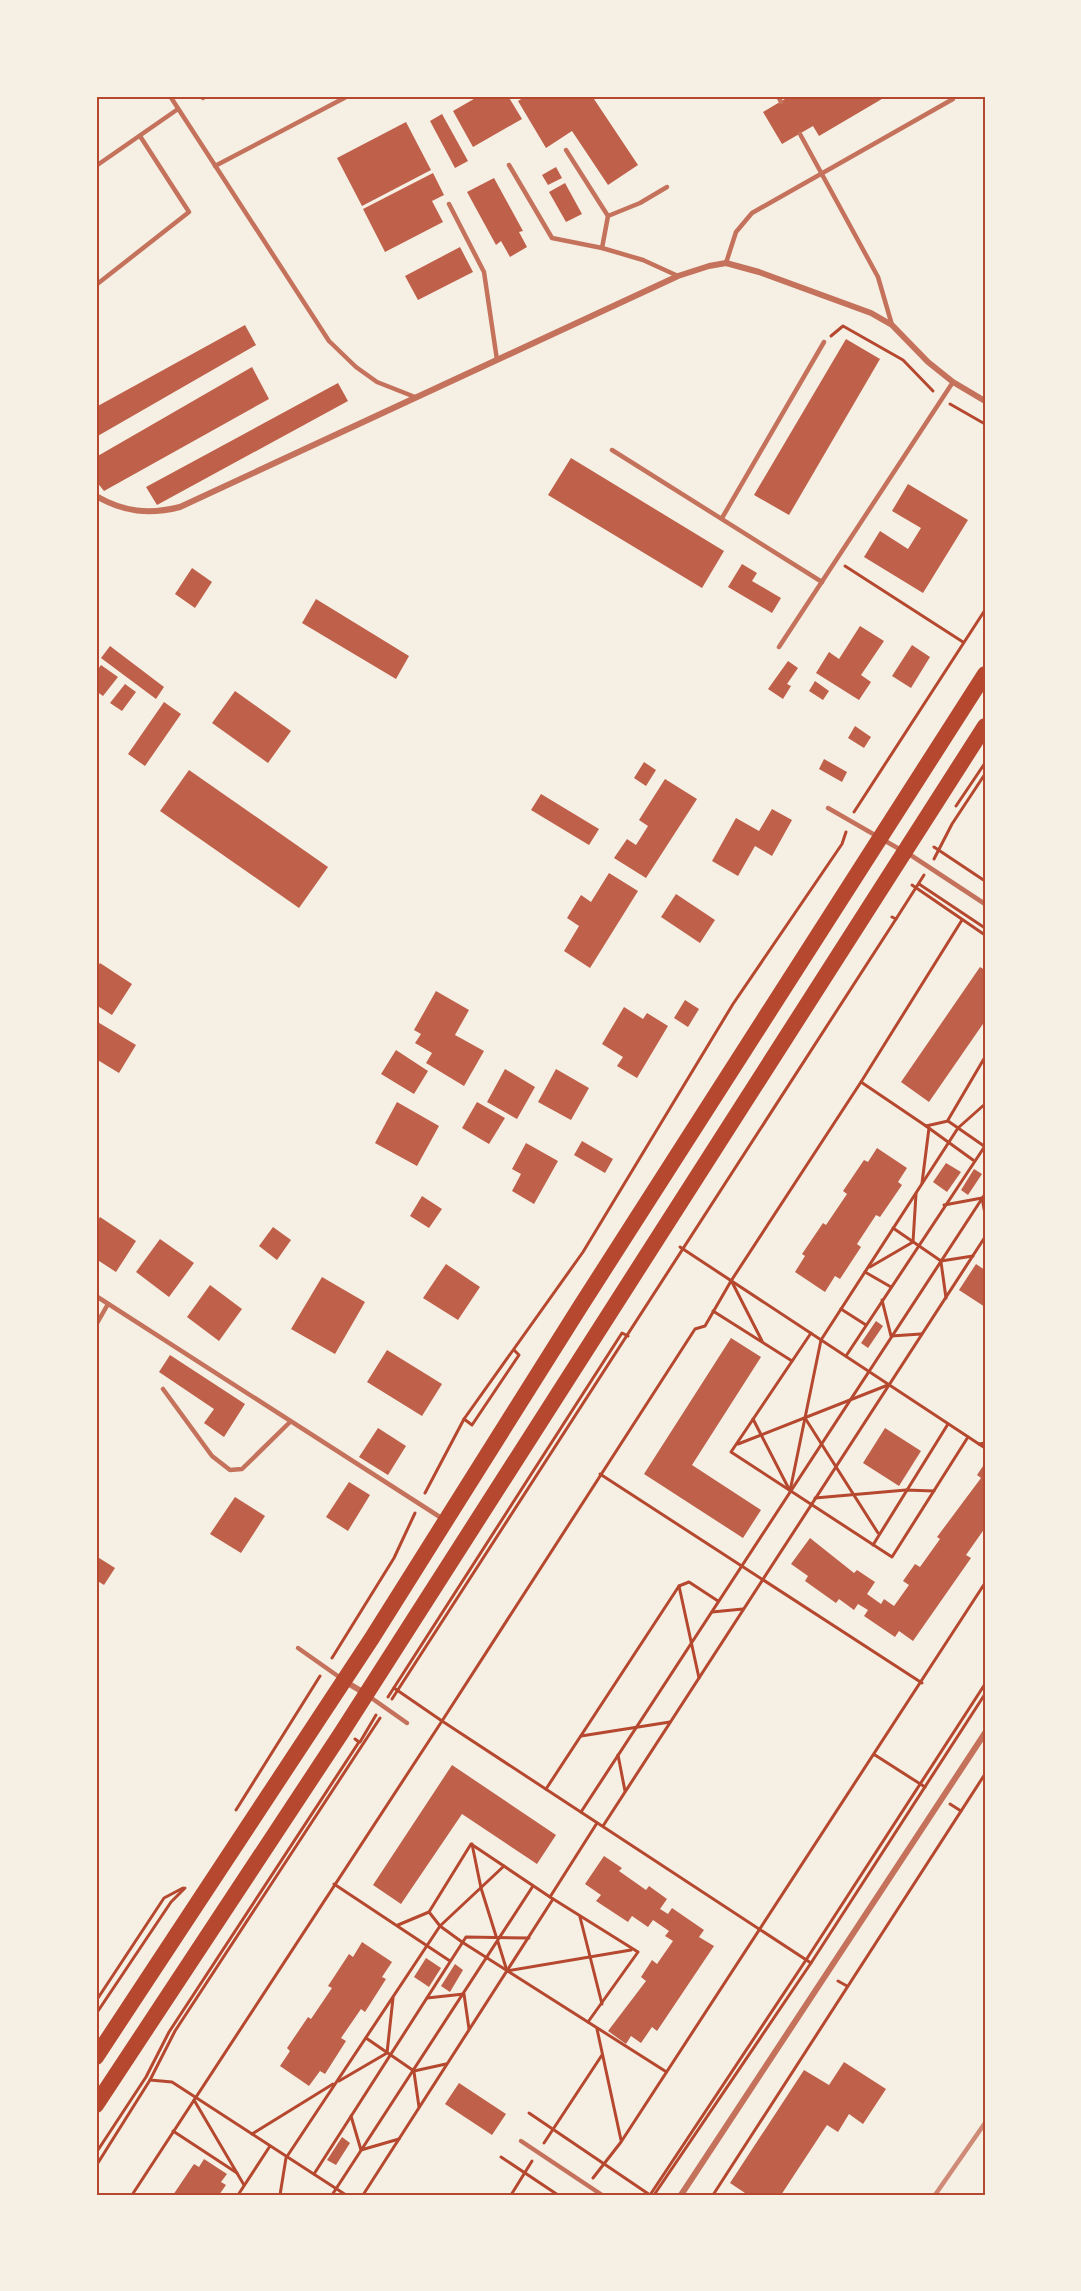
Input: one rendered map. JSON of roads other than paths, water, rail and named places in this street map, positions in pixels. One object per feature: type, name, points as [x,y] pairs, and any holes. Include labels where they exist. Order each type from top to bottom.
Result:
[{"type":"highway","points":[[96,2057],[344,1680],[985,674]]},
{"type":"highway","points":[[96,2105],[366,1694],[985,726]]},
{"type":"street","points":[[96,496],[125,508],[142,512],[160,512],[180,507],[678,276],[726,263],[759,272],[871,313],[892,325],[928,362],[953,382],[985,401]]},
{"type":"street","points":[[344,1680],[366,1694]]},
{"type":"street","points":[[681,2195],[985,1733]]},
{"type":"lane","points":[[170,96],[329,341],[356,367],[377,382],[415,397]]},
{"type":"lane","points":[[215,166],[348,96]]},
{"type":"lane","points":[[778,96],[781,102]]},
{"type":"lane","points":[[726,263],[736,232],[752,213],[953,99],[953,96]]},
{"type":"lane","points":[[96,166],[178,109]]},
{"type":"lane","points":[[800,134],[878,277],[892,325]]},
{"type":"lane","points":[[96,285],[189,212],[140,136]]},
{"type":"lane","points":[[566,150],[608,216],[603,248]]},
{"type":"lane","points":[[509,165],[552,238],[603,248],[643,260],[678,276]]},
{"type":"lane","points":[[608,216],[640,203],[667,187]]},
{"type":"lane","points":[[449,204],[484,272],[497,360]]},
{"type":"lane","points":[[722,518],[824,342]]},
{"type":"lane","points":[[779,647],[953,382]]},
{"type":"lane","points":[[612,450],[822,582]]},
{"type":"lane","points":[[828,808],[882,837],[985,904]]},
{"type":"lane","points":[[96,1296],[445,1521]]},
{"type":"lane","points":[[96,1325],[108,1304]]},
{"type":"lane","points":[[163,1389],[212,1456],[230,1470],[242,1469],[290,1422]]},
{"type":"lane","points":[[298,1648],[344,1680]]},
{"type":"lane","points":[[366,1694],[407,1723]]},
{"type":"lane","points":[[521,2141],[603,2195]]},
{"type":"railway","points":[[935,2195],[985,2123]]}]
